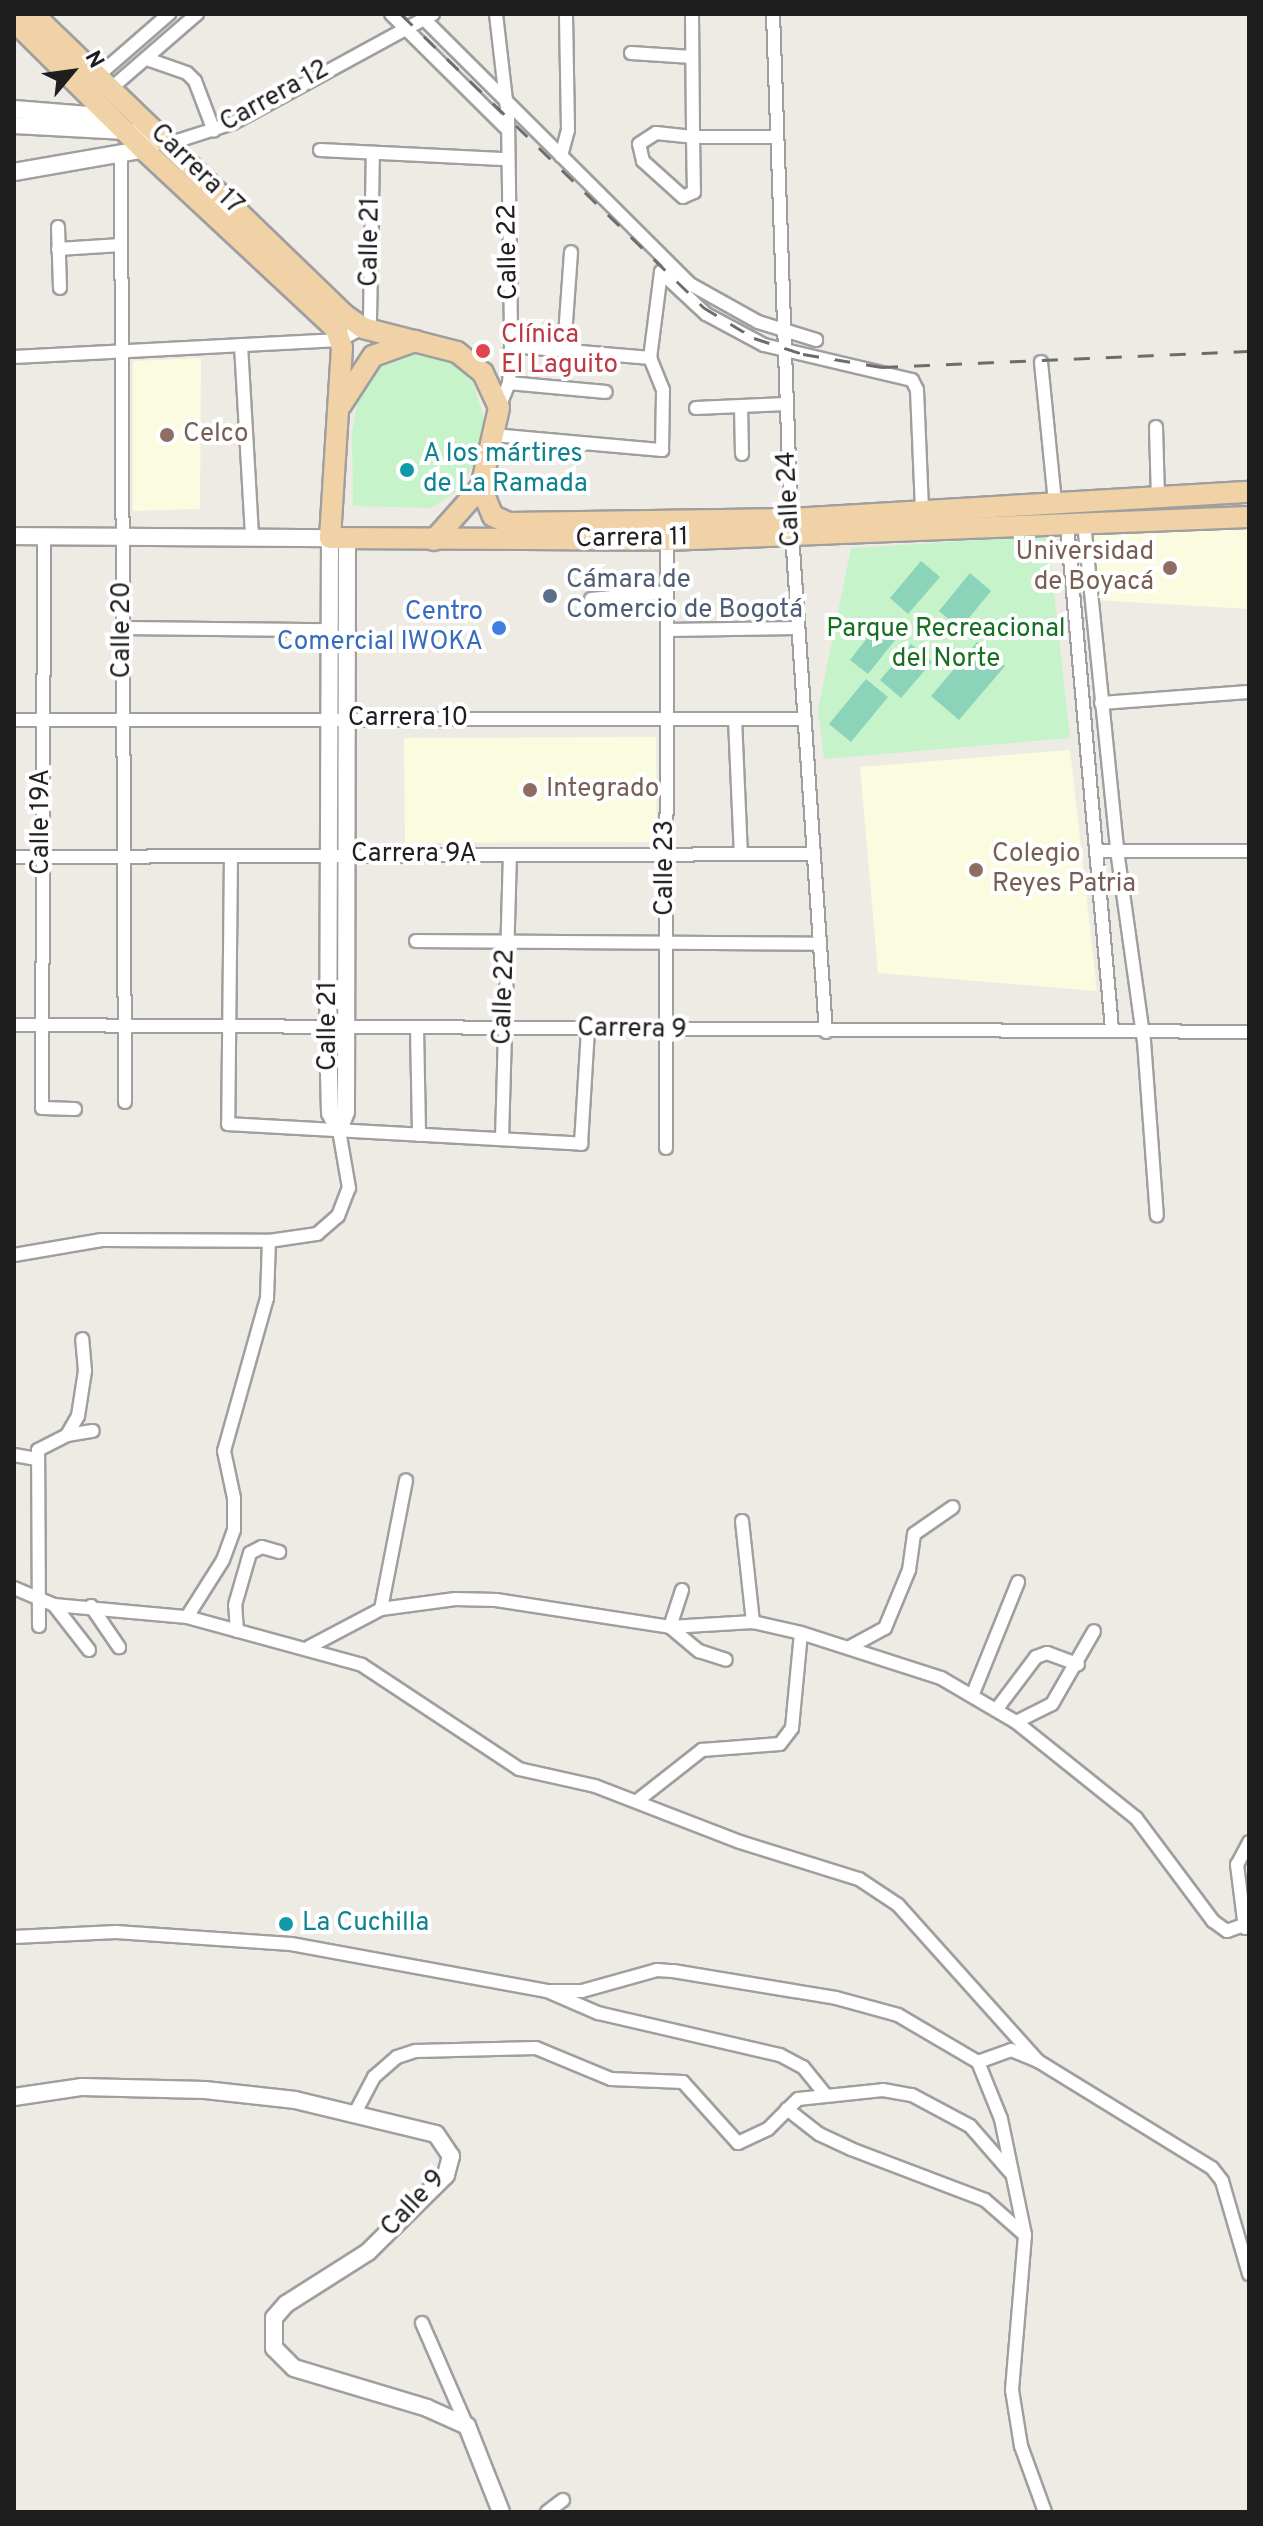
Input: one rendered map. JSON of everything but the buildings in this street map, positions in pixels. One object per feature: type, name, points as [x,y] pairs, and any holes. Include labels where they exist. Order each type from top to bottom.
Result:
[{"type":"main road","name":"Carrera 17","points":[[33,14],[98,88],[118,124],[338,334]]},
{"type":"main road","name":"Carrera 17","points":[[14,21],[98,88],[143,119],[361,327]]},
{"type":"main road","points":[[361,327],[421,339],[457,352],[483,373],[499,408]]},
{"type":"main road","name":"Calle 21","points":[[338,334],[338,539]]},
{"type":"main road","points":[[338,412],[373,356],[421,339]]},
{"type":"main road","name":"Calle 22","points":[[481,487],[499,408]]},
{"type":"main road","points":[[434,540],[481,487]]},
{"type":"main road","name":"Carrera 11","points":[[481,487],[493,516],[509,523],[791,526],[1076,524],[1249,517]]},
{"type":"main road","name":"Carrera 11","points":[[338,539],[667,540],[922,511],[1249,492]]},
{"type":"street","points":[[98,88],[169,14]]},
{"type":"street","points":[[98,88],[147,59],[197,14]]},
{"type":"street","points":[[391,14],[507,129]]},
{"type":"street","name":"Calle 22","points":[[496,14],[506,102],[511,346],[509,383],[499,408]]},
{"type":"street","points":[[561,156],[568,130],[566,14]]},
{"type":"street","points":[[692,14],[692,57],[693,137],[694,192],[683,197],[643,161],[639,144],[656,133],[693,137],[777,137]]},
{"type":"street","name":"Calle 24","points":[[773,14],[791,526],[826,1032]]},
{"type":"street","points":[[428,16],[506,102],[690,284],[758,322],[816,340]]},
{"type":"street","name":"Carrera 12","points":[[14,172],[121,157],[214,131],[428,16]]},
{"type":"street","points":[[631,53],[692,57]]},
{"type":"street","points":[[147,59],[187,73],[195,81],[214,131]]},
{"type":"street","points":[[14,109],[118,124],[168,144]]},
{"type":"street","points":[[14,125],[118,124],[143,119]]},
{"type":"street","points":[[320,150],[507,159]]},
{"type":"street","name":"Calle 21","points":[[361,327],[370,319],[373,153]]},
{"type":"street","name":"Calle 20","points":[[121,157],[125,1102]]},
{"type":"street","points":[[58,227],[60,288]]},
{"type":"street","points":[[58,249],[121,245]]},
{"type":"street","points":[[564,350],[571,252]]},
{"type":"street","points":[[493,435],[662,450],[663,390],[650,358],[661,272],[706,314],[785,352],[912,380],[917,390],[922,511]]},
{"type":"street","points":[[14,357],[241,345],[338,334],[361,327]]},
{"type":"street","points":[[241,345],[252,538]]},
{"type":"street","points":[[511,346],[650,358]]},
{"type":"street","points":[[1041,362],[1055,503]]},
{"type":"street","points":[[509,383],[606,392]]},
{"type":"street","points":[[696,408],[786,404]]},
{"type":"street","points":[[741,406],[742,454]]},
{"type":"street","points":[[1156,427],[1158,497]]},
{"type":"street","points":[[1076,524],[1142,1030],[1157,1216]]},
{"type":"street","points":[[1076,524],[1096,851],[1112,1029]]},
{"type":"street","name":"Carrera 11","points":[[14,536],[338,539]]},
{"type":"street","name":"Calle 19A","points":[[44,537],[42,1108],[75,1109]]},
{"type":"street","name":"Calle 21","points":[[338,539],[330,630],[338,719]]},
{"type":"street","name":"Calle 21","points":[[338,539],[337,1027],[346,1112],[339,1130]]},
{"type":"street","name":"Calle 23","points":[[666,1148],[667,540]]},
{"type":"street","points":[[591,599],[667,592]]},
{"type":"street","points":[[123,628],[330,630]]},
{"type":"street","points":[[667,630],[797,628]]},
{"type":"street","points":[[1101,703],[1249,692]]},
{"type":"street","points":[[735,719],[741,854]]},
{"type":"street","name":"Carrera 10","points":[[14,720],[802,719]]},
{"type":"street","points":[[1096,851],[1249,851]]},
{"type":"street","name":"Carrera 9A","points":[[14,857],[814,854]]},
{"type":"street","name":"Calle 22","points":[[502,1139],[510,855]]},
{"type":"street","points":[[231,856],[228,1124],[581,1144],[588,1030]]},
{"type":"street","points":[[416,941],[819,944]]},
{"type":"street","name":"Carrera 9","points":[[14,1025],[1249,1032]]},
{"type":"street","points":[[417,1028],[419,1135]]},
{"type":"street","points":[[14,1255],[157,1236],[269,1241],[317,1234],[338,1216],[349,1188],[339,1130]]},
{"type":"street","points":[[187,1617],[223,1560],[234,1530],[234,1498],[224,1451],[267,1298],[269,1241]]},
{"type":"street","points":[[67,1435],[78,1416],[85,1371],[82,1339]]},
{"type":"street","points":[[14,1455],[37,1454],[67,1435],[93,1431]]},
{"type":"street","points":[[37,1454],[48,1601],[39,1626]]},
{"type":"street","points":[[381,1609],[406,1480]]},
{"type":"street","points":[[848,1648],[885,1628],[909,1570],[914,1534],[953,1507]]},
{"type":"street","points":[[742,1521],[753,1622]]},
{"type":"street","points":[[237,1631],[235,1605],[250,1553],[262,1547],[279,1552]]},
{"type":"street","points":[[972,1696],[1018,1582]]},
{"type":"street","points":[[14,1588],[48,1601],[187,1617],[309,1647],[376,1670],[519,1769],[637,1801],[881,1889],[1038,2061]]},
{"type":"street","points":[[670,1627],[682,1590]]},
{"type":"street","points":[[309,1647],[381,1609],[455,1599],[496,1600],[670,1627],[753,1622],[801,1633],[941,1678],[1016,1722],[1136,1818],[1213,1921],[1227,1931],[1247,1925],[1237,1865],[1249,1842]]},
{"type":"street","points":[[48,1601],[89,1650]]},
{"type":"street","points":[[91,1606],[119,1647]]},
{"type":"street","points":[[670,1627],[699,1651],[726,1660]]},
{"type":"street","points":[[1016,1722],[1052,1704],[1078,1664],[1094,1631]]},
{"type":"street","points":[[637,1801],[702,1750],[715,1745],[771,1746],[787,1736],[801,1633]]},
{"type":"street","points":[[996,1710],[1036,1657],[1047,1653],[1078,1664]]},
{"type":"street","points":[[14,1937],[116,1932],[291,1944],[546,1991],[582,1991],[657,1970],[836,1998],[898,2015],[978,2062],[1001,2119],[1025,2235],[1012,2390],[1021,2446],[1045,2512]]},
{"type":"street","points":[[546,1991],[598,2013],[780,2055],[803,2067],[826,2095]]},
{"type":"street","points":[[355,2113],[374,2077],[397,2057],[416,2051],[536,2048],[611,2079],[683,2082],[738,2143],[768,2129],[798,2099],[883,2090],[912,2095],[970,2126],[1014,2176]]},
{"type":"street","points":[[978,2062],[1003,2050],[1038,2061],[1212,2168],[1222,2181],[1249,2274]]},
{"type":"street","name":"Calle 9","points":[[14,2097],[82,2087],[205,2090],[355,2113],[436,2134],[447,2143],[451,2163],[436,2189],[368,2252],[286,2304],[274,2318],[274,2348],[294,2368],[427,2408],[467,2426]]},
{"type":"street","points":[[787,2109],[819,2134],[851,2149],[985,2200],[1025,2235]]},
{"type":"street","points":[[422,2323],[501,2512]]},
{"type":"street","points":[[547,2512],[563,2500]]},
{"type":"shaded area","name":"Celco","points":[[201,358],[200,509],[133,511],[133,361]]},
{"type":"shaded area","name":"Universidad de Boyacá","points":[[1249,526],[1249,609],[1095,600],[1088,535]]},
{"type":"shaded area","name":"Integrado","points":[[656,737],[657,842],[405,843],[404,738]]},
{"type":"shaded area","name":"Colegio Reyes Patria","points":[[1070,750],[1097,991],[878,973],[860,767]]},
{"type":"green space","points":[[409,351],[452,363],[473,383],[485,421],[484,451],[454,493],[431,508],[353,506],[352,432],[359,394],[368,372]]},
{"type":"green space","name":"Parque Recreacional del Norte","points":[[1048,536],[1070,738],[824,759],[818,710],[851,548]]},
{"type":"green space","points":[[921,561],[940,577],[908,614],[890,598]]},
{"type":"green space","points":[[970,573],[991,591],[960,629],[939,611]]},
{"type":"green space","points":[[881,620],[899,635],[868,674],[850,660]]},
{"type":"green space","points":[[977,642],[1005,666],[959,720],[931,696]]},
{"type":"green space","points":[[911,644],[932,662],[901,698],[880,680]]},
{"type":"green space","points":[[866,679],[888,697],[851,742],[829,724]]},
{"type":"railway","points":[[401,14],[703,307],[754,338],[803,354],[882,367],[1249,351]]},
{"type":"place","name":"Clínica El Laguito","points":[[483,351]]},
{"type":"place","name":"Celco","points":[[167,435]]},
{"type":"place","name":"A los mártires de La Ramada","points":[[407,470]]},
{"type":"place","name":"Universidad de Boyacá","points":[[1170,568]]},
{"type":"place","name":"Cámara de Comercio de Bogotá","points":[[550,596]]},
{"type":"place","name":"Centro Comercial IWOKA","points":[[499,628]]},
{"type":"place","name":"Integrado","points":[[530,790]]},
{"type":"place","name":"Colegio Reyes Patria","points":[[976,870]]},
{"type":"place","name":"La Cuchilla","points":[[286,1924]]}]
